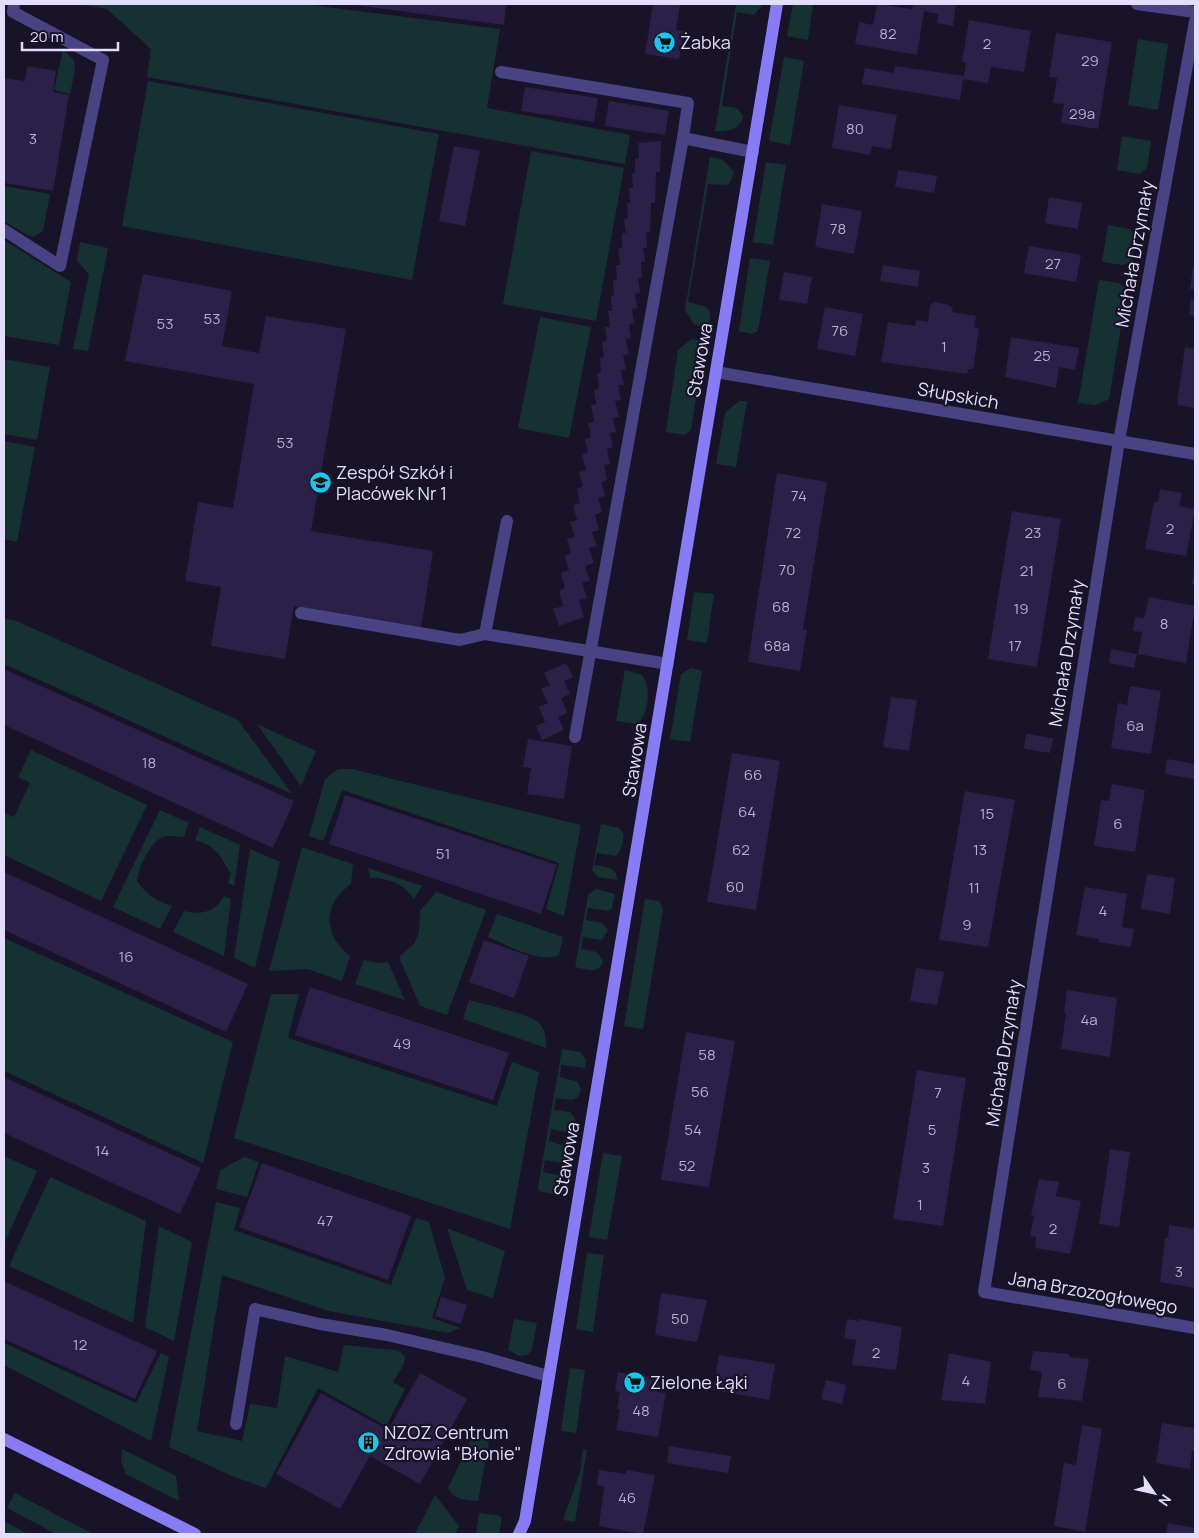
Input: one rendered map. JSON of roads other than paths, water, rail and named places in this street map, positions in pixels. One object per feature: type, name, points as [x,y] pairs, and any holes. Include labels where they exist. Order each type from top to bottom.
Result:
[{"type":"street","points":[[4,230],[60,266],[103,60],[13,12],[14,4]]},
{"type":"street","name":"Stawowa","points":[[519,1534],[525,1521],[777,4]]},
{"type":"street","points":[[1137,4],[1195,12]]},
{"type":"street","name":"Michała Drzymały","points":[[984,1292],[1119,441],[1195,21]]},
{"type":"street","points":[[501,72],[688,103],[575,737]]},
{"type":"street","points":[[682,138],[753,152]]},
{"type":"street","name":"Słupskich","points":[[716,372],[1195,454]]},
{"type":"street","points":[[485,634],[507,521]]},
{"type":"street","points":[[301,613],[460,640],[485,634],[668,664]]},
{"type":"street","name":"Jana Brzozogłowego","points":[[984,1292],[1195,1328]]},
{"type":"street","points":[[236,1424],[255,1308],[320,1324],[387,1335],[482,1357],[548,1376]]},
{"type":"street","points":[[4,1439],[195,1534]]},
{"type":"street","name":"Stawowa","points":[[525,1521],[528,1534]]},
{"type":"place","name":"Żabka","points":[[664,43]]},
{"type":"place","name":"Zespół Szkół i Placówek Nr 1","points":[[320,483]]},
{"type":"place","name":"Zielone Łąki","points":[[634,1383]]},
{"type":"place","name":"NZOZ Centrum Zdrowia \"Błonie\"","points":[[368,1443]]}]
